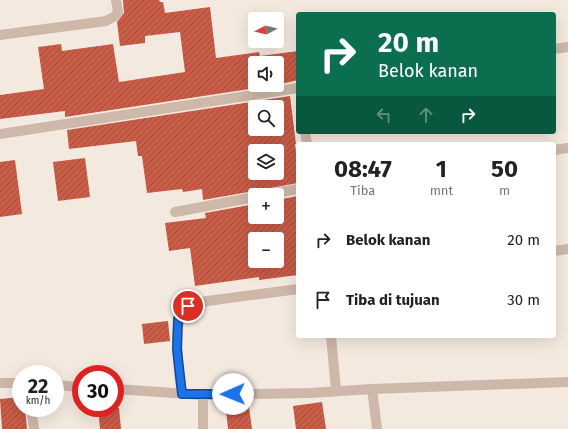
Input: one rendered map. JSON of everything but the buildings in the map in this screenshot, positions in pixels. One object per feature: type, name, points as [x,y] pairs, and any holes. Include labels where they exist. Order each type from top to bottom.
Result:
[{"type":"street","points":[[0,35],[106,21],[115,16],[118,12],[116,0]]},
{"type":"street","points":[[556,49],[568,47]]},
{"type":"street","points":[[0,134],[296,88]]},
{"type":"street","points":[[556,150],[568,148]]},
{"type":"street","points":[[284,192],[296,189]]},
{"type":"street","points":[[175,212],[248,198]]},
{"type":"street","points":[[556,251],[568,249]]},
{"type":"street","points":[[182,394],[177,349],[178,319],[188,306],[200,302],[296,289]]},
{"type":"street","points":[[331,338],[336,390]]},
{"type":"street","points":[[124,390],[202,395],[310,393],[372,388],[568,382]]},
{"type":"street","points":[[0,383],[12,383]]},
{"type":"street","points":[[372,388],[377,429]]},
{"type":"street","points":[[202,395],[203,429]]},
{"type":"street","points":[[32,417],[34,429]]},
{"type":"route","points":[[188,306],[178,319],[177,349],[179,380],[182,394],[233,394]]}]
